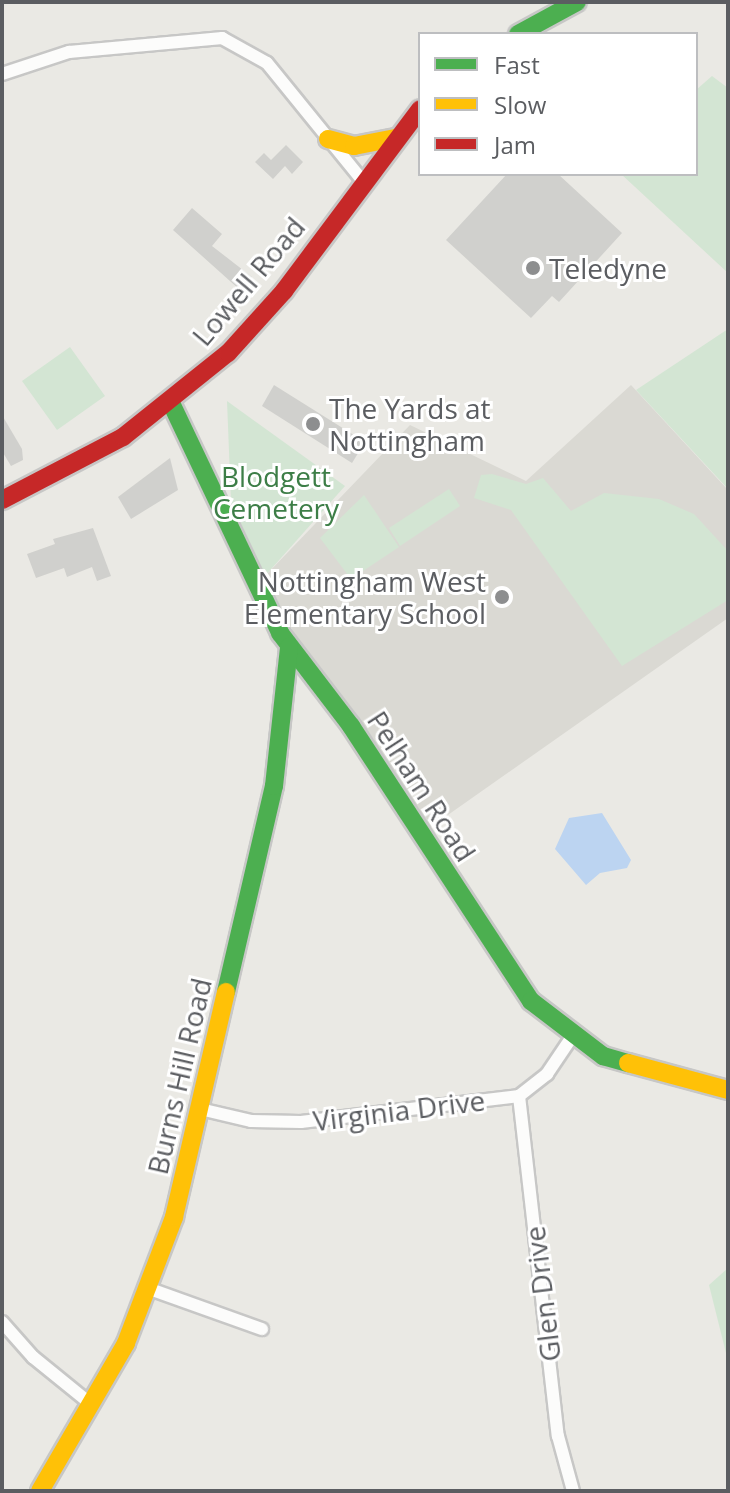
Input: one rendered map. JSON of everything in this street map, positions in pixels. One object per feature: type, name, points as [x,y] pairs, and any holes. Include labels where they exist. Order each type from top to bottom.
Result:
[{"type":"street","points":[[522,32],[577,2]]},
{"type":"street","points":[[2,74],[69,52],[193,36],[222,38],[267,63],[362,180]]},
{"type":"street","name":"Lowell Road","points":[[2,500],[98,452],[171,403],[261,318],[362,180],[418,111]]},
{"type":"street","points":[[328,139],[354,146],[395,138]]},
{"type":"street","name":"Pelham Road","points":[[171,403],[289,647],[351,726],[531,1001],[572,1037],[640,1070],[728,1090]]},
{"type":"street","name":"Burns Hill Road","points":[[40,1491],[92,1405],[150,1289],[200,1109],[274,786],[289,647]]},
{"type":"street","name":"Virginia Drive","points":[[200,1109],[251,1121],[301,1122],[519,1096],[547,1074],[572,1037]]},
{"type":"street","name":"Glen Drive","points":[[519,1096],[558,1436],[573,1491]]},
{"type":"street","points":[[150,1289],[262,1329]]},
{"type":"street","points":[[2,1322],[33,1357],[92,1405]]},
{"type":"shaded area","name":"Nottingham West Elementary School","points":[[631,385],[728,490],[728,618],[428,829],[303,651],[265,576],[410,425],[526,481]]},
{"type":"green space","points":[[712,76],[728,88],[728,273],[623,176],[698,176],[698,88]]},
{"type":"green space","points":[[728,329],[728,489],[636,390]]},
{"type":"green space","points":[[70,347],[105,396],[57,430],[22,381]]},
{"type":"green space","name":"Blodgett Cemetery","points":[[227,401],[345,486],[265,576],[231,502]]},
{"type":"green space","points":[[492,474],[526,484],[543,478],[571,511],[604,493],[659,499],[694,514],[728,551],[728,600],[622,666],[511,510],[474,498],[481,475]]},
{"type":"green space","points":[[449,489],[460,506],[400,546],[389,528]]},
{"type":"green space","points":[[364,495],[399,547],[351,579],[320,538]]},
{"type":"green space","points":[[728,1268],[728,1361],[709,1285]]},
{"type":"water","points":[[602,813],[631,860],[627,868],[600,873],[586,885],[555,849],[569,818]]},
{"type":"building","points":[[286,145],[303,162],[292,174],[285,166],[273,179],[255,162],[264,153],[271,160]]},
{"type":"building","name":"Teledyne","points":[[505,176],[560,176],[622,233],[559,302],[552,296],[531,318],[446,240]]},
{"type":"building","points":[[192,208],[222,234],[212,246],[252,277],[240,290],[173,230]]},
{"type":"building","name":"The Yards at Nottingham","points":[[274,385],[365,442],[352,463],[262,406]]},
{"type":"building","points":[[2,415],[22,449],[23,460],[11,466],[2,451]]},
{"type":"building","points":[[170,458],[178,490],[131,519],[118,497]]},
{"type":"building","points":[[93,528],[111,576],[97,581],[92,567],[67,577],[64,568],[36,578],[27,554],[55,544],[53,539]]},
{"type":"traffic: fast","points":[[522,32],[577,2]]},
{"type":"traffic: fast","points":[[171,403],[280,633],[351,726],[531,1001],[603,1056],[628,1063]]},
{"type":"traffic: fast","points":[[226,992],[274,786],[289,647]]},
{"type":"traffic: slow","points":[[328,139],[354,146],[395,138]]},
{"type":"traffic: slow","points":[[40,1491],[126,1343],[174,1217],[226,992]]},
{"type":"traffic: slow","points":[[628,1063],[728,1090]]},
{"type":"traffic: jam","points":[[2,500],[123,437],[228,353],[284,291],[418,112]]},
{"type":"place","name":"Teledyne","points":[[533,268]]},
{"type":"place","name":"The Yards at Nottingham","points":[[313,424]]},
{"type":"place","name":"Nottingham West Elementary School","points":[[502,597]]}]
